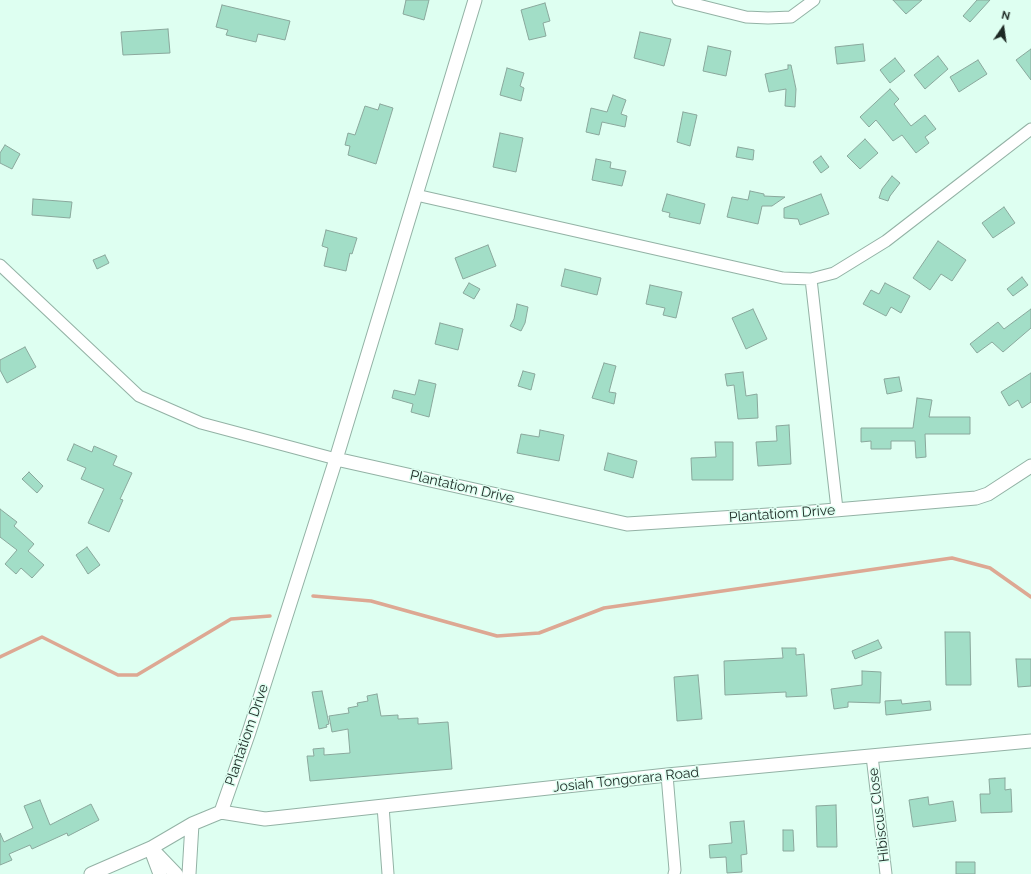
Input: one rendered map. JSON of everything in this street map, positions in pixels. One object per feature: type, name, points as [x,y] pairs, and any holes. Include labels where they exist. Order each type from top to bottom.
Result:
[{"type":"street","points":[[0,265],[139,396],[201,423],[336,458],[475,0]]},
{"type":"street","points":[[678,0],[746,17],[768,18],[791,17],[814,0]]},
{"type":"street","points":[[416,195],[783,278],[811,279],[834,273],[886,241],[1031,129]]},
{"type":"street","points":[[811,279],[837,510]]},
{"type":"street","name":"Plantatiom Drive","points":[[221,812],[249,732],[336,458],[627,524],[837,510],[976,498],[988,494],[1031,466]]},
{"type":"street","name":"Josiah Tongorara Road","points":[[221,812],[265,818],[667,775],[1031,741]]},
{"type":"street","name":"Hibiscus Close","points":[[872,756],[886,874]]},
{"type":"street","points":[[667,775],[675,870],[674,874]]},
{"type":"street","points":[[383,806],[388,874]]},
{"type":"street","points":[[91,874],[151,848],[192,824],[221,812]]},
{"type":"street","points":[[189,874],[192,824]]},
{"type":"street","points":[[151,848],[160,874]]},
{"type":"street","points":[[151,848],[174,869],[176,874]]},
{"type":"building","points":[[406,0],[429,0],[424,20],[403,14]]},
{"type":"building","points":[[893,0],[922,0],[906,14]]},
{"type":"building","points":[[977,0],[990,0],[970,22],[963,16]]},
{"type":"building","points":[[545,3],[550,21],[543,23],[546,36],[529,40],[521,10]]},
{"type":"building","points":[[222,5],[290,21],[285,40],[258,34],[256,42],[226,35],[228,30],[216,27]]},
{"type":"building","points":[[168,29],[170,53],[123,55],[121,32]]},
{"type":"building","points":[[640,32],[671,39],[664,66],[634,58]]},
{"type":"building","points":[[863,44],[865,61],[837,64],[835,47]]},
{"type":"building","points":[[708,46],[731,51],[726,76],[703,71]]},
{"type":"building","points":[[1031,49],[1031,80],[1016,60]]},
{"type":"building","points":[[938,56],[948,69],[925,89],[914,75]]},
{"type":"building","points":[[895,58],[905,71],[890,83],[880,70]]},
{"type":"building","points":[[978,60],[987,74],[959,92],[950,77]]},
{"type":"building","points":[[788,65],[791,65],[796,89],[795,107],[785,106],[786,89],[769,92],[765,74],[788,69]]},
{"type":"building","points":[[507,68],[524,73],[520,86],[524,88],[521,101],[500,95]]},
{"type":"building","points":[[890,89],[899,99],[894,104],[911,126],[925,115],[936,129],[925,137],[929,143],[916,153],[902,135],[893,141],[876,120],[869,127],[860,117]]},
{"type":"building","points":[[613,95],[626,100],[621,114],[627,116],[625,127],[602,122],[599,135],[586,132],[591,108],[607,112]]},
{"type":"building","points":[[380,104],[393,108],[376,164],[348,155],[350,146],[345,145],[348,133],[355,135],[365,106],[378,110]]},
{"type":"building","points":[[683,112],[697,115],[690,146],[677,142]]},
{"type":"building","points":[[500,133],[523,138],[516,172],[493,167]]},
{"type":"building","points":[[865,139],[878,153],[860,169],[847,156]]},
{"type":"building","points":[[5,145],[20,154],[12,169],[0,163],[0,153]]},
{"type":"building","points":[[738,147],[754,150],[753,160],[736,157]]},
{"type":"building","points":[[821,156],[829,167],[821,173],[813,162]]},
{"type":"building","points":[[596,159],[611,162],[610,168],[626,171],[622,186],[592,180]]},
{"type":"building","points":[[892,176],[900,183],[888,201],[879,198],[882,189]]},
{"type":"building","points":[[750,191],[764,194],[764,196],[785,197],[772,206],[762,206],[758,224],[727,217],[732,197],[748,200]]},
{"type":"building","points":[[667,194],[705,204],[700,224],[669,217],[670,213],[662,211]]},
{"type":"building","points":[[821,194],[829,214],[800,225],[798,219],[784,218],[784,208]]},
{"type":"building","points":[[33,199],[72,202],[70,218],[32,215]]},
{"type":"building","points":[[1004,207],[1015,223],[993,238],[982,223]]},
{"type":"building","points":[[326,230],[357,238],[352,254],[350,253],[346,271],[324,266],[328,248],[322,246]]},
{"type":"building","points":[[938,241],[966,260],[952,281],[941,274],[930,290],[913,278]]},
{"type":"building","points":[[488,245],[496,266],[463,279],[455,258]]},
{"type":"building","points":[[105,255],[109,263],[97,269],[93,260]]},
{"type":"building","points":[[565,269],[601,278],[597,295],[561,286]]},
{"type":"building","points":[[1022,277],[1028,285],[1013,296],[1007,289]]},
{"type":"building","points":[[469,283],[480,289],[474,299],[463,293]]},
{"type":"building","points":[[885,283],[910,296],[901,313],[891,307],[886,316],[863,304],[871,290],[879,294]]},
{"type":"building","points":[[650,285],[682,292],[676,318],[663,315],[665,308],[646,304]]},
{"type":"building","points":[[517,304],[528,307],[525,323],[521,331],[510,326],[514,319]]},
{"type":"building","points":[[753,309],[767,339],[746,349],[732,318]]},
{"type":"building","points":[[1031,309],[1031,328],[1003,352],[992,342],[977,353],[970,344],[998,322],[1004,329]]},
{"type":"building","points":[[440,323],[463,329],[458,350],[435,344]]},
{"type":"building","points":[[25,347],[36,367],[7,383],[0,370],[0,360]]},
{"type":"building","points":[[604,363],[616,366],[609,392],[616,393],[614,404],[592,398]]},
{"type":"building","points":[[523,371],[535,374],[531,390],[518,386]]},
{"type":"building","points":[[743,372],[746,396],[757,394],[758,418],[738,419],[734,385],[727,386],[725,374]]},
{"type":"building","points":[[1031,373],[1031,402],[1022,408],[1018,400],[1009,406],[1001,392]]},
{"type":"building","points":[[899,377],[902,391],[887,394],[884,379]]},
{"type":"building","points":[[419,380],[436,384],[429,417],[411,412],[413,404],[392,398],[394,390],[415,395]]},
{"type":"building","points":[[917,398],[932,400],[929,417],[970,417],[970,434],[925,434],[926,457],[916,458],[915,441],[891,441],[891,449],[871,449],[871,441],[861,442],[861,428],[913,428]]},
{"type":"building","points":[[789,425],[791,464],[758,466],[756,442],[777,441],[776,426]]},
{"type":"building","points":[[540,430],[564,435],[559,461],[517,453],[521,434],[539,437]]},
{"type":"building","points":[[715,442],[733,442],[733,480],[692,480],[691,458],[716,457]]},
{"type":"building","points":[[74,444],[92,452],[94,446],[117,456],[113,465],[132,473],[120,499],[123,500],[109,532],[88,523],[104,489],[81,479],[86,468],[67,460]]},
{"type":"building","points":[[608,453],[637,461],[633,478],[604,470]]},
{"type":"building","points":[[29,472],[43,486],[37,493],[22,479]]},
{"type":"building","points":[[0,509],[17,522],[14,526],[34,544],[28,551],[44,565],[32,578],[21,568],[16,574],[5,564],[17,550],[0,537]]},
{"type":"building","points":[[87,547],[100,565],[88,574],[76,555]]},
{"type":"building","points":[[945,632],[970,632],[971,685],[946,685]]},
{"type":"building","points":[[878,640],[882,648],[855,659],[852,651]]},
{"type":"building","points":[[782,648],[796,648],[796,655],[804,654],[807,696],[786,697],[786,692],[725,695],[724,661],[783,658]]},
{"type":"building","points":[[1016,659],[1031,659],[1031,686],[1018,687]]},
{"type":"building","points":[[862,671],[881,672],[880,703],[848,702],[848,707],[834,709],[831,689],[862,685]]},
{"type":"building","points":[[698,675],[702,719],[677,721],[674,677]]},
{"type":"building","points":[[322,691],[329,724],[326,725],[327,727],[319,729],[312,692]]},
{"type":"building","points":[[377,694],[381,716],[398,715],[398,719],[418,718],[418,724],[448,722],[452,769],[310,781],[307,756],[314,756],[313,749],[324,748],[324,755],[350,753],[348,729],[332,732],[329,716],[349,713],[348,708],[358,706],[357,703],[368,701],[367,696]]},
{"type":"building","points":[[901,700],[902,704],[930,701],[931,710],[886,715],[885,701]]},
{"type":"building","points":[[1005,778],[1005,790],[1011,789],[1012,812],[981,813],[980,794],[990,794],[989,779]]},
{"type":"building","points":[[928,797],[929,805],[953,801],[956,821],[913,827],[909,800]]},
{"type":"building","points":[[40,800],[50,825],[91,804],[99,820],[68,836],[67,833],[32,849],[30,845],[9,854],[12,860],[0,865],[0,833],[4,842],[33,828],[24,806]]},
{"type":"building","points":[[836,805],[837,847],[817,847],[816,806]]},
{"type":"building","points":[[744,821],[747,854],[741,855],[742,872],[727,873],[726,857],[710,858],[709,845],[732,843],[730,822]]},
{"type":"building","points":[[783,830],[793,830],[794,851],[783,851]]},
{"type":"building","points":[[956,862],[975,862],[975,874],[956,874]]},
{"type":"waterway","points":[[313,596],[371,601],[497,636],[539,633],[604,608],[952,558],[990,568],[1031,597]]},
{"type":"waterway","points":[[0,657],[42,637],[118,675],[137,675],[231,619],[270,616]]}]
